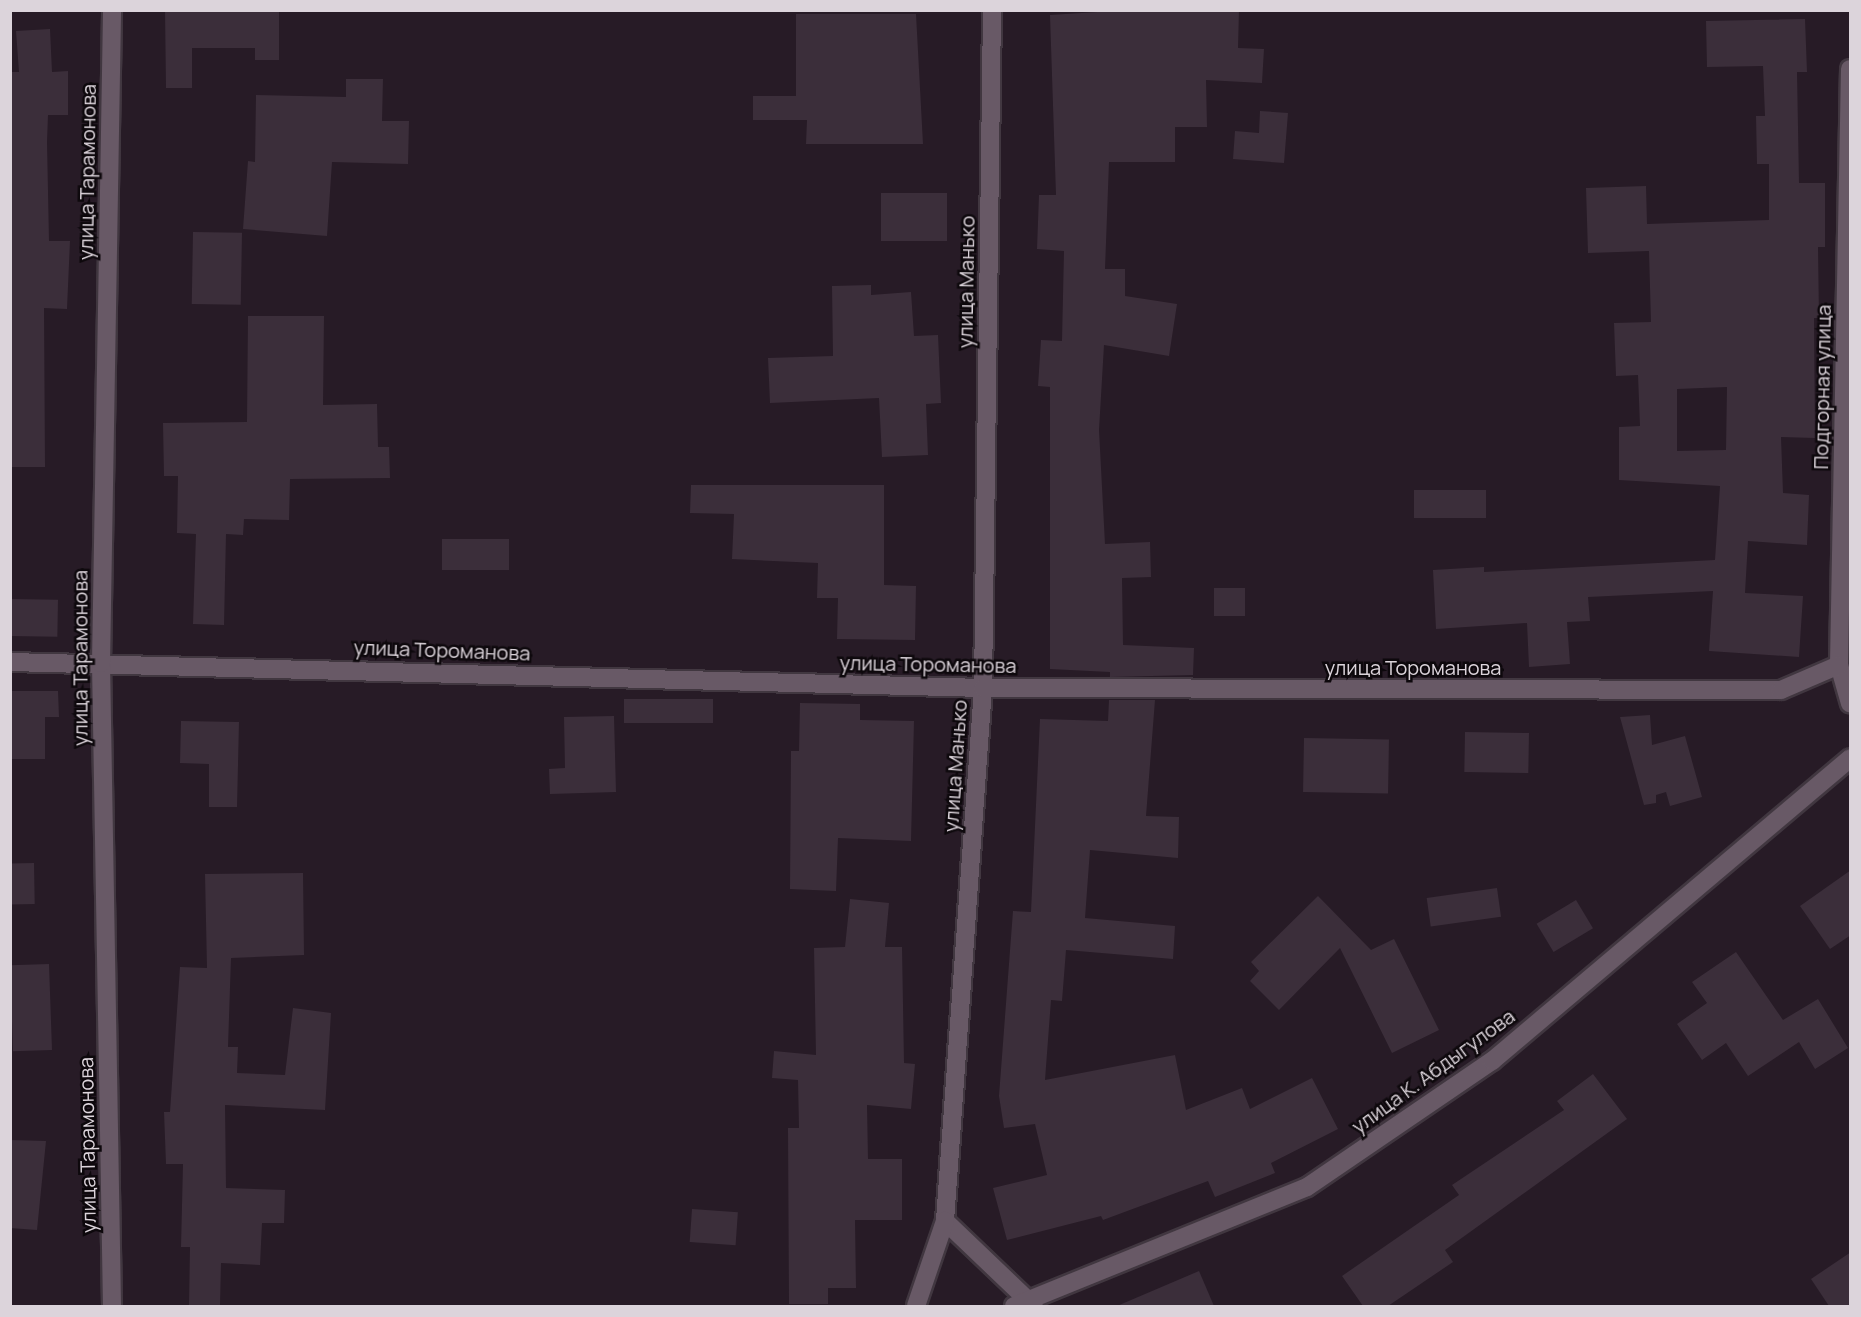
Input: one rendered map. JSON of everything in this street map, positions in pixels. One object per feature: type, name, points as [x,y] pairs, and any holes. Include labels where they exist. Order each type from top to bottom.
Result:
[{"type":"street","name":"улица Тарамонова","points":[[112,10],[101,663],[112,1306]]},
{"type":"street","name":"улица Манько","points":[[916,1306],[945,1221],[983,688],[993,10]]},
{"type":"street","name":"Подгорная улица","points":[[1851,69],[1839,665],[1851,703]]},
{"type":"street","name":"улица Тороманова","points":[[10,662],[983,688],[1781,690],[1839,665]]},
{"type":"street","name":"улица К. Абдыгулова","points":[[1025,1305],[1307,1187],[1492,1061],[1851,758]]},
{"type":"street","points":[[945,1221],[1025,1305]]},
{"type":"building","points":[[165,10],[279,10],[279,60],[255,60],[255,48],[192,48],[192,88],[166,88]]},
{"type":"building","points":[[1129,10],[1239,10],[1238,48],[1264,49],[1262,83],[1206,80],[1207,127],[1175,127],[1175,162],[1109,162],[1105,269],[1125,269],[1125,296],[1177,304],[1169,356],[1104,345],[1099,430],[1105,544],[1150,542],[1151,577],[1122,578],[1123,645],[1194,648],[1193,675],[1110,677],[1110,672],[1050,669],[1050,387],[1038,386],[1041,340],[1062,341],[1064,251],[1037,249],[1039,195],[1056,195],[1050,15]]},
{"type":"building","points":[[796,14],[916,14],[923,144],[806,144],[807,120],[753,120],[753,96],[796,96]]},
{"type":"building","points":[[1805,19],[1807,72],[1797,72],[1799,183],[1825,183],[1825,247],[1818,247],[1819,318],[1814,318],[1815,438],[1781,437],[1783,493],[1809,495],[1807,545],[1748,541],[1745,593],[1803,596],[1799,657],[1709,651],[1713,591],[1588,597],[1590,621],[1567,622],[1570,664],[1529,667],[1527,623],[1436,629],[1433,570],[1484,567],[1484,572],[1715,560],[1720,486],[1619,480],[1619,427],[1640,426],[1638,375],[1616,376],[1614,323],[1651,322],[1649,251],[1588,253],[1586,188],[1646,186],[1647,224],[1769,220],[1769,164],[1757,164],[1756,116],[1765,116],[1763,66],[1707,67],[1706,21]],"holes":[[[1727,387],[1726,450],[1677,451],[1677,389]]]},
{"type":"building","points":[[50,29],[52,72],[68,71],[68,115],[48,115],[47,142],[49,241],[70,241],[67,309],[44,308],[45,467],[10,467],[10,72],[19,72],[16,31]]},
{"type":"building","points":[[346,79],[383,79],[382,121],[409,121],[408,164],[332,162],[327,236],[243,229],[248,161],[255,162],[256,95],[346,97]]},
{"type":"building","points":[[1260,111],[1288,113],[1284,163],[1233,159],[1235,131],[1259,133]]},
{"type":"building","points":[[881,193],[947,193],[947,241],[881,241]]},
{"type":"building","points":[[193,232],[242,233],[241,305],[192,304]]},
{"type":"building","points":[[871,285],[871,295],[911,292],[914,336],[938,335],[941,403],[926,404],[928,455],[882,457],[879,398],[770,403],[768,358],[833,356],[832,286]]},
{"type":"building","points":[[248,316],[324,316],[323,405],[377,404],[378,447],[389,447],[390,478],[290,479],[289,520],[244,519],[243,535],[226,534],[224,625],[193,624],[196,534],[177,533],[178,476],[164,476],[163,423],[247,422]]},
{"type":"building","points":[[691,485],[884,485],[884,585],[916,586],[915,640],[837,639],[838,598],[817,598],[818,563],[732,559],[734,514],[690,513]]},
{"type":"building","points":[[1414,490],[1486,490],[1486,518],[1414,518]]},
{"type":"building","points":[[442,539],[509,539],[509,570],[442,570]]},
{"type":"building","points":[[1214,588],[1245,588],[1245,616],[1214,616]]},
{"type":"building","points":[[10,599],[58,600],[57,637],[10,636]]},
{"type":"building","points":[[10,691],[58,691],[59,717],[45,717],[45,759],[10,759]]},
{"type":"building","points":[[624,699],[713,699],[713,723],[624,723]]},
{"type":"building","points":[[1109,700],[1155,700],[1146,816],[1179,817],[1178,858],[1090,850],[1085,918],[1175,926],[1173,959],[1066,950],[1062,1001],[1051,1000],[1045,1080],[1175,1055],[1186,1110],[1242,1088],[1250,1109],[1312,1078],[1338,1129],[1271,1163],[1275,1173],[1215,1197],[1208,1181],[1103,1220],[1101,1216],[1007,1240],[993,1188],[1047,1175],[1035,1124],[1004,1128],[999,1096],[1013,911],[1031,912],[1040,719],[1108,721]]},
{"type":"building","points":[[800,703],[860,704],[860,720],[914,721],[911,841],[838,838],[836,891],[790,889],[791,751],[799,751]]},
{"type":"building","points":[[1650,715],[1652,745],[1685,736],[1702,797],[1670,806],[1666,792],[1656,795],[1656,803],[1644,805],[1620,717]]},
{"type":"building","points":[[614,716],[616,792],[550,794],[549,769],[565,768],[564,717]]},
{"type":"building","points":[[181,721],[239,722],[237,807],[209,807],[209,764],[180,763]]},
{"type":"building","points":[[1465,732],[1529,733],[1528,773],[1464,772]]},
{"type":"building","points":[[1304,738],[1389,739],[1388,793],[1303,792]]},
{"type":"building","points":[[10,863],[34,863],[35,904],[11,904]]},
{"type":"building","points":[[1851,870],[1851,935],[1830,949],[1800,906]]},
{"type":"building","points":[[303,873],[304,955],[231,958],[228,1047],[238,1047],[237,1073],[285,1075],[293,1008],[331,1013],[325,1110],[225,1105],[226,1188],[285,1190],[284,1223],[262,1223],[260,1265],[221,1263],[220,1306],[189,1306],[190,1247],[181,1247],[183,1164],[166,1164],[164,1112],[170,1112],[180,967],[207,968],[205,874]]},
{"type":"building","points":[[1497,888],[1501,917],[1431,927],[1427,898]]},
{"type":"building","points":[[1318,896],[1371,950],[1394,939],[1439,1030],[1392,1053],[1340,948],[1279,1010],[1250,981],[1259,971],[1251,962]]},
{"type":"building","points":[[850,899],[889,903],[885,947],[902,947],[904,1063],[915,1064],[911,1109],[867,1105],[868,1159],[902,1159],[902,1220],[855,1220],[856,1288],[828,1288],[828,1304],[789,1304],[788,1128],[799,1128],[798,1080],[772,1078],[774,1051],[816,1055],[814,948],[845,947]]},
{"type":"building","points":[[1576,900],[1593,928],[1554,952],[1537,924]]},
{"type":"building","points":[[1736,952],[1783,1020],[1818,999],[1848,1048],[1815,1069],[1799,1042],[1748,1076],[1726,1043],[1702,1060],[1677,1024],[1707,1003],[1692,982]]},
{"type":"building","points":[[49,964],[52,1050],[13,1051],[10,965]]},
{"type":"building","points":[[1593,1074],[1627,1119],[1445,1250],[1453,1262],[1388,1306],[1363,1306],[1342,1276],[1459,1195],[1452,1185],[1564,1110],[1557,1101]]},
{"type":"building","points":[[10,1140],[46,1141],[37,1230],[10,1228]]},
{"type":"building","points":[[692,1209],[738,1212],[736,1245],[690,1242]]},
{"type":"building","points":[[1851,1252],[1851,1306],[1829,1306],[1811,1279]]},
{"type":"building","points":[[1199,1271],[1214,1306],[1117,1306]]}]
